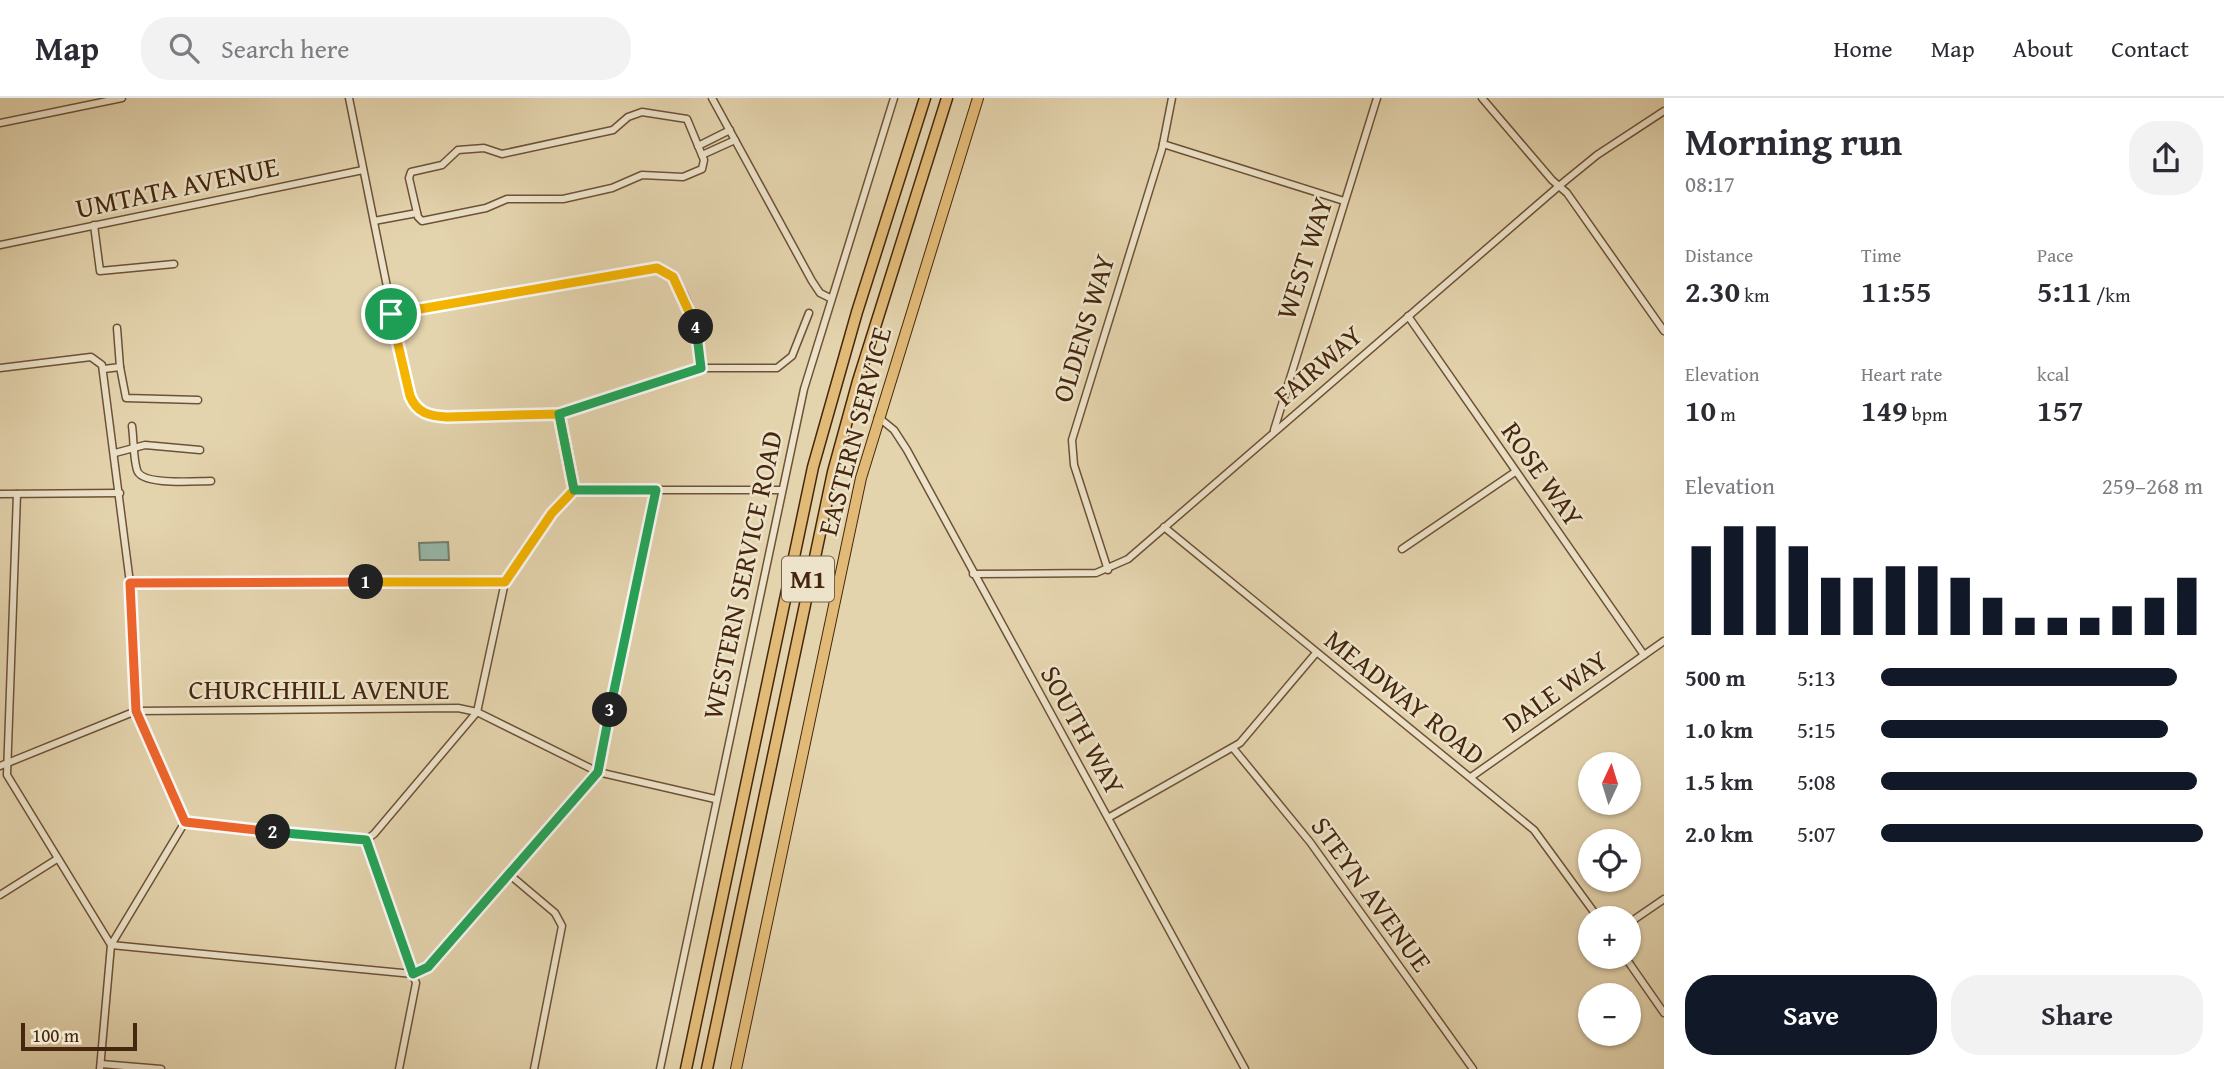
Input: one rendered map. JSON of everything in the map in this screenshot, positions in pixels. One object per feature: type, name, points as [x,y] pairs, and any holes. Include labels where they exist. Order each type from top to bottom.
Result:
[{"type":"highway","name":"M1","points":[[686,1069],[813,467],[853,325],[925,98]]},
{"type":"highway","name":"M1","points":[[707,1069],[833,471],[858,381],[947,98]]},
{"type":"main road","name":"EASTERN SERVICE","points":[[736,1069],[839,574],[878,417],[978,98]]},
{"type":"street","points":[[0,123],[122,98]]},
{"type":"street","points":[[349,98],[391,314],[410,396],[422,412],[447,417],[559,414],[701,368],[781,366],[792,356],[809,313]]},
{"type":"street","points":[[712,98],[815,286],[830,298]]},
{"type":"street","name":"WESTERN SERVICE ROAD","points":[[660,1069],[715,799],[804,389],[894,98]]},
{"type":"street","name":"OLDENS WAY","points":[[1108,570],[1074,465],[1072,440],[1163,144],[1172,98]]},
{"type":"street","name":"WEST WAY","points":[[1273,432],[1377,98]]},
{"type":"street","points":[[1482,98],[1573,200],[1664,331]]},
{"type":"street","name":"FAIRWAY","points":[[973,574],[1089,573],[1108,570],[1128,559],[1559,186],[1597,155],[1664,111]]},
{"type":"street","points":[[642,112],[686,118],[702,155],[702,169],[683,177],[642,175],[621,186],[590,193],[557,200],[507,199],[486,208],[428,221],[421,221],[417,213],[409,174],[442,165],[458,150],[484,148],[495,154],[504,154],[613,130],[628,117],[642,112]]},
{"type":"street","points":[[698,146],[730,130]]},
{"type":"street","points":[[702,155],[735,140]]},
{"type":"street","points":[[1163,144],[1345,201]]},
{"type":"street","name":"UMTATA AVENUE","points":[[0,245],[363,170]]},
{"type":"street","points":[[374,221],[417,213]]},
{"type":"street","points":[[94,226],[100,271],[174,264]]},
{"type":"street","points":[[391,314],[657,268],[673,277],[688,306],[697,329],[701,368]]},
{"type":"street","name":"ROSE WAY","points":[[1408,316],[1644,655]]},
{"type":"street","points":[[117,328],[126,398],[198,400]]},
{"type":"street","points":[[0,368],[88,357],[99,360],[104,369],[130,583],[136,711],[185,822]]},
{"type":"street","points":[[104,369],[120,367]]},
{"type":"street","points":[[559,414],[574,490]]},
{"type":"street","name":"SOUTH WAY","points":[[878,417],[900,438],[1245,1069]]},
{"type":"street","points":[[132,426],[137,470],[146,479],[211,481]]},
{"type":"street","points":[[115,453],[135,447],[200,450]]},
{"type":"street","points":[[1402,550],[1515,472]]},
{"type":"street","points":[[366,840],[430,772],[477,712],[505,582],[552,513],[574,490],[781,490]]},
{"type":"street","points":[[111,946],[413,974],[428,967],[598,772],[656,490]]},
{"type":"street","points":[[0,494],[120,493]]},
{"type":"street","points":[[17,494],[3,765],[9,780],[111,946]]},
{"type":"street","name":"MEADWAY ROAD","points":[[1164,527],[1541,837],[1590,906]]},
{"type":"street","points":[[130,583],[505,582]]},
{"type":"street","name":"DALE WAY","points":[[1471,777],[1664,641]]},
{"type":"street","points":[[1108,818],[1233,748],[1248,736],[1316,653]]},
{"type":"street","name":"CHURCHHILL AVENUE","points":[[3,765],[136,711],[449,707],[477,712],[598,772],[715,799]]},
{"type":"street","name":"STEYN AVENUE","points":[[1233,748],[1310,842],[1473,1069]]},
{"type":"street","points":[[185,822],[366,840]]},
{"type":"street","points":[[161,1069],[101,1067],[111,946],[185,822]]},
{"type":"street","points":[[366,840],[416,986],[400,1069]]},
{"type":"street","points":[[0,895],[57,859]]},
{"type":"street","points":[[510,875],[555,914],[562,926],[534,1069]]},
{"type":"street","points":[[1641,915],[1664,899]]},
{"type":"street","points":[[1633,969],[1664,1013]]},
{"type":"shaded area","points":[[448,542],[449,560],[420,560],[419,543]]},
{"type":"route","points":[[391,314],[410,396],[416,407],[430,415],[447,417],[559,414],[574,490],[552,513],[505,582],[130,583],[132,687],[136,711],[185,822],[366,840],[413,974],[428,967],[552,828],[598,772],[656,490],[574,490],[572,477],[559,414],[701,368],[697,329],[688,306],[673,277],[657,268],[391,314]]}]
